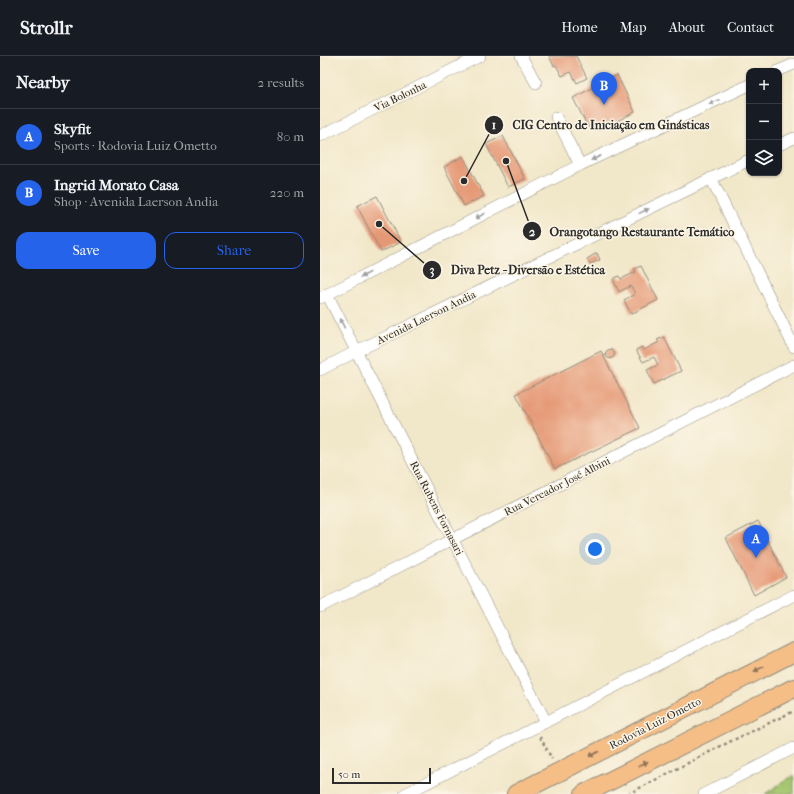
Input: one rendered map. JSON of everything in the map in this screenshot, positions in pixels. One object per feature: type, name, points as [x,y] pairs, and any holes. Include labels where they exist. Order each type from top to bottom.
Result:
[{"type":"main road","name":"Rodovia Luiz Ometto","points":[[516,794],[794,652]]},
{"type":"main road","points":[[584,794],[794,688]]},
{"type":"street","name":"Via Bolonha","points":[[320,136],[480,56]]},
{"type":"street","points":[[521,56],[536,83]]},
{"type":"street","points":[[782,69],[794,64]]},
{"type":"street","points":[[324,296],[580,165],[746,86]]},
{"type":"street","points":[[556,117],[580,165]]},
{"type":"street","points":[[782,144],[794,138]]},
{"type":"street","name":"Avenida Laerson Andia","points":[[320,370],[746,161]]},
{"type":"street","points":[[711,178],[794,347]]},
{"type":"street","name":"Rua Rubens Fornasari","points":[[324,296],[357,351],[546,722]]},
{"type":"street","name":"Rua Vereador José Albini","points":[[320,607],[794,365]]},
{"type":"street","points":[[405,794],[794,594]]},
{"type":"street","points":[[704,794],[794,748]]},
{"type":"path","points":[[628,794],[721,746],[794,711]]},
{"type":"path","points":[[535,728],[552,760]]},
{"type":"green space","points":[[794,775],[794,794],[765,794]]},
{"type":"building","points":[[549,56],[576,56],[587,78],[577,83],[571,72],[562,76],[556,65],[554,66]]},
{"type":"building","points":[[617,75],[635,112],[599,130],[588,127],[573,98]]},
{"type":"building","points":[[503,136],[525,179],[508,187],[486,144]]},
{"type":"building","points":[[463,156],[484,196],[464,206],[444,167]]},
{"type":"building","points":[[377,196],[401,242],[381,252],[357,206]]},
{"type":"building","points":[[597,253],[600,260],[590,264],[587,259]]},
{"type":"building","points":[[641,266],[658,300],[631,314],[624,300],[635,294],[631,286],[619,292],[613,279],[619,276],[621,279],[636,272],[634,269]]},
{"type":"building","points":[[664,337],[681,371],[654,384],[647,370],[658,365],[654,357],[643,362],[636,350],[642,347],[644,350],[659,342],[657,340]]},
{"type":"building","points":[[608,350],[612,350],[614,354],[612,358],[608,358],[606,356],[606,352]]},
{"type":"building","points":[[601,351],[640,428],[555,469],[516,394]]},
{"type":"building","points":[[758,521],[786,577],[754,595],[726,538]]},
{"type":"place","name":"Ingrid Morato Casa","points":[[604,105]]},
{"type":"place","name":"Orangotango Restaurante Temático","points":[[506,161]]},
{"type":"place","name":"CIG Centro de Iniciação em Ginásticas","points":[[464,181]]},
{"type":"place","name":"Diva Petz - Diversão e Estética","points":[[379,224]]},
{"type":"place","name":"Skyfit","points":[[756,558]]}]
